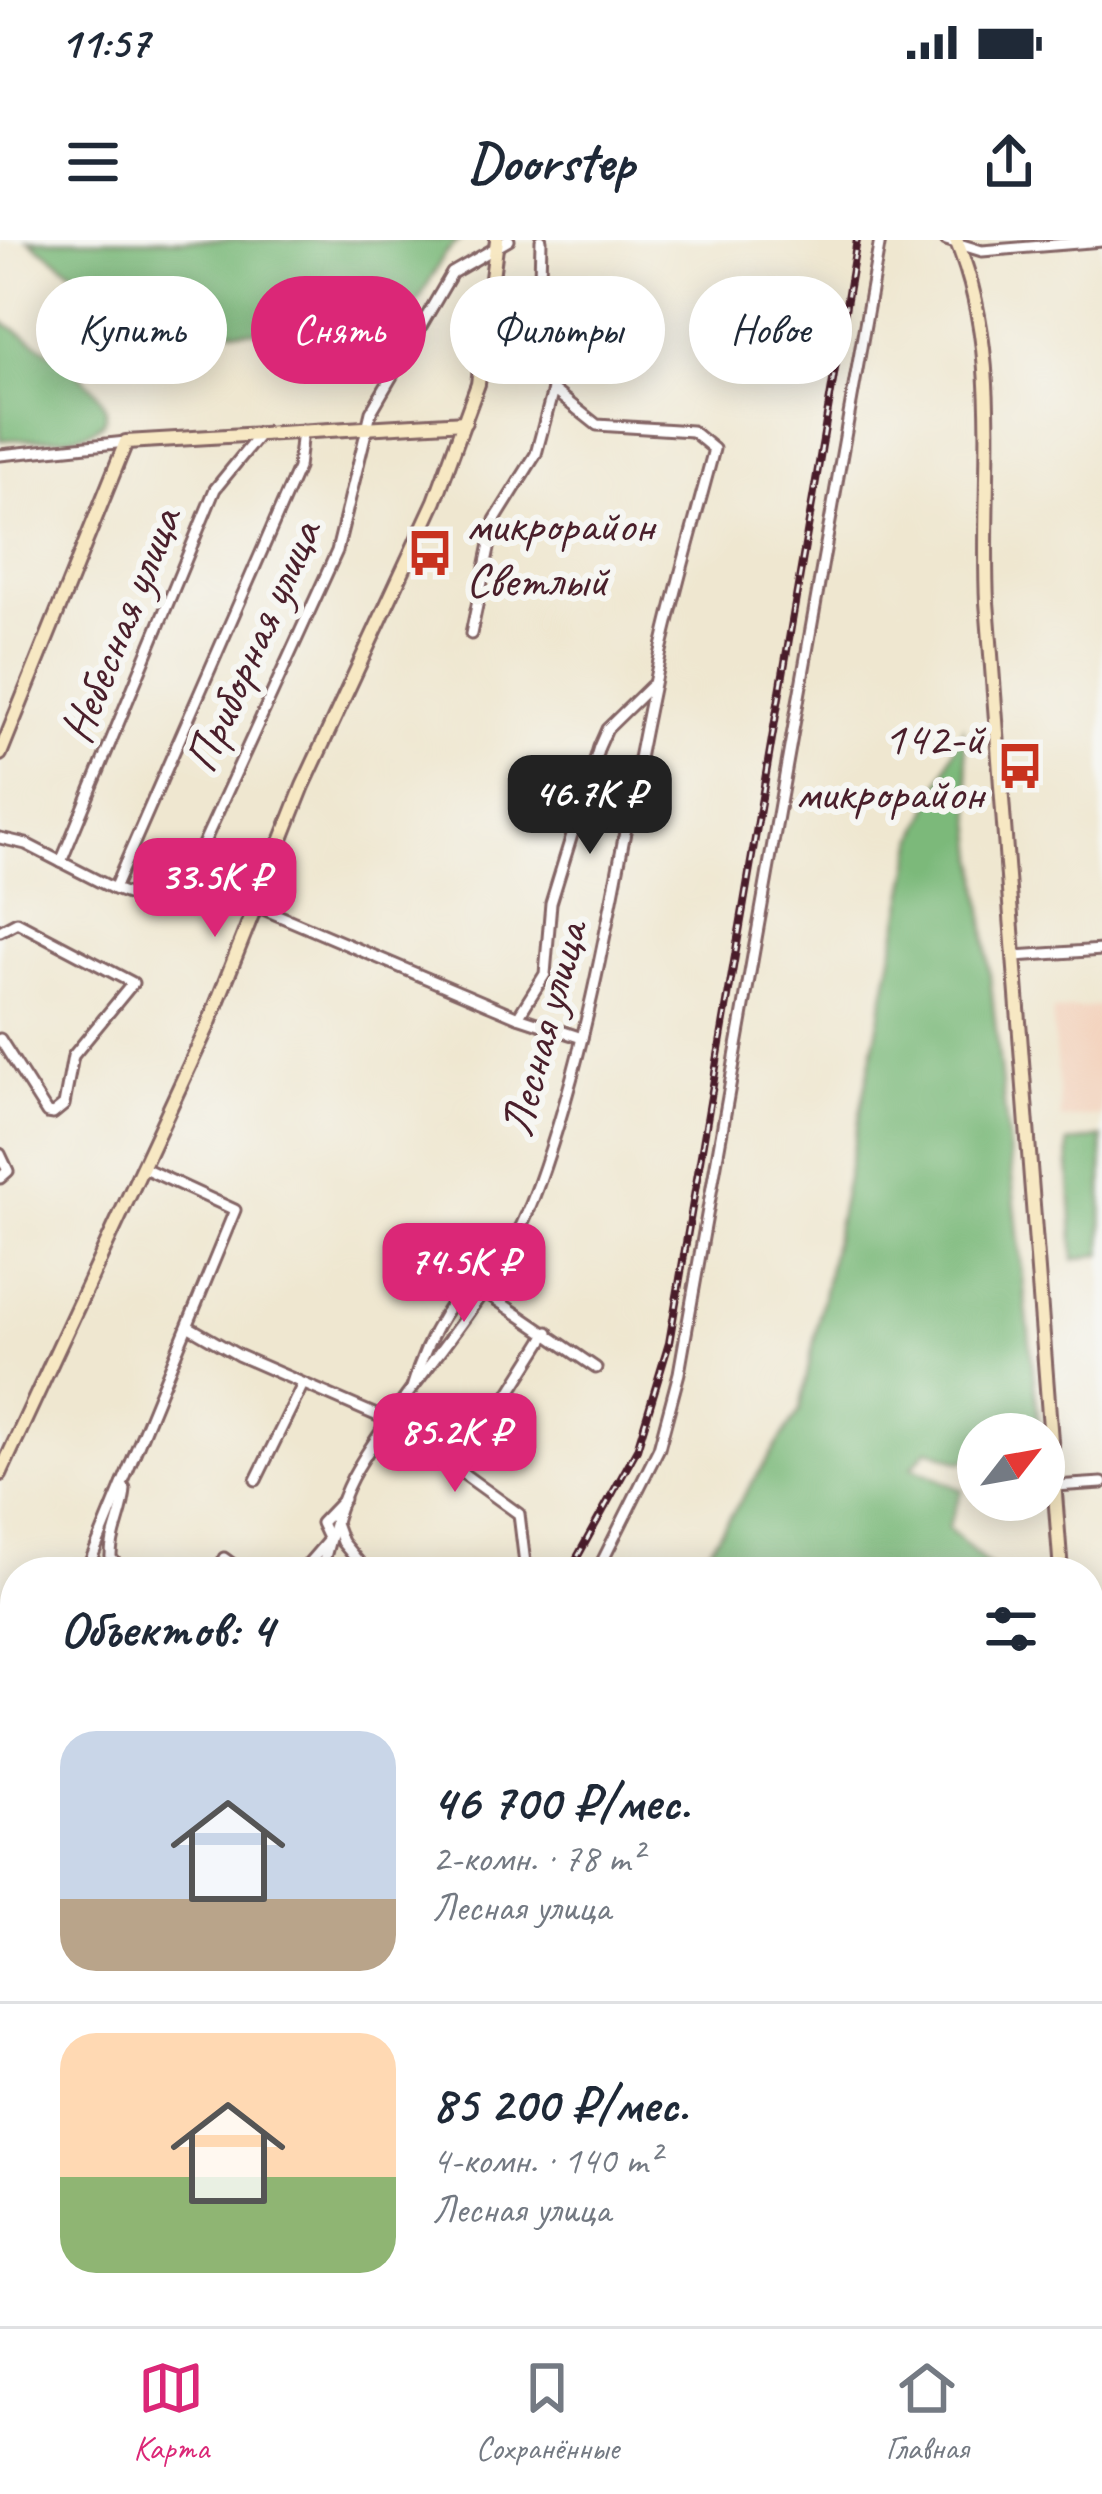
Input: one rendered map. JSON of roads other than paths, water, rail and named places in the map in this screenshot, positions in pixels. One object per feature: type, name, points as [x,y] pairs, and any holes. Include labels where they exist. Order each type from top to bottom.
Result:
[{"type":"street","points":[[471,634],[495,520],[536,454],[553,390],[541,240]]},
{"type":"street","points":[[954,242],[982,251],[1102,241]]},
{"type":"street","points":[[0,1474],[144,1168],[465,422],[478,384],[501,242]]},
{"type":"street","points":[[366,425],[452,273],[501,242]]},
{"type":"street","points":[[954,242],[986,341],[989,407],[982,508],[1049,1413]]},
{"type":"street","points":[[605,1557],[651,1468],[679,1373],[882,243]]},
{"type":"street","name":"Лесная улица","points":[[324,1557],[356,1469],[485,1292],[513,1246],[538,1185],[582,1038],[635,801],[654,682],[714,448],[692,430],[596,425],[553,390]]},
{"type":"street","points":[[0,455],[262,432],[465,422]]},
{"type":"street","name":"Приборная улица","points":[[302,430],[298,468],[115,889],[163,907],[177,899],[185,884],[342,539],[366,425]]},
{"type":"street","name":"Небесная улица","points":[[61,862],[215,489],[262,432]]},
{"type":"street","points":[[0,754],[126,442]]},
{"type":"street","points":[[518,1016],[545,974],[551,903],[599,747],[607,730],[654,682]]},
{"type":"street","points":[[0,838],[26,844],[115,889]]},
{"type":"street","points":[[254,905],[518,1016],[582,1038]]},
{"type":"street","points":[[0,932],[17,922],[134,983],[73,1056],[64,1105],[53,1114],[47,1113],[0,1039]]},
{"type":"street","points":[[1015,956],[1102,950]]},
{"type":"street","points":[[0,1154],[8,1171],[0,1178]]},
{"type":"street","points":[[92,1557],[191,1328],[235,1210],[144,1168]]},
{"type":"street","points":[[409,1399],[419,1364],[452,1300],[482,1266],[513,1246]]},
{"type":"street","points":[[485,1292],[596,1368]]},
{"type":"street","points":[[191,1328],[392,1422],[519,1514],[524,1557]]},
{"type":"street","points":[[460,1472],[548,1332]]},
{"type":"street","points":[[256,1480],[303,1384]]},
{"type":"street","points":[[111,1557],[124,1509],[125,1479]]},
{"type":"street","points":[[1065,1485],[1102,1483]]},
{"type":"street","points":[[314,1557],[328,1540],[321,1523],[344,1498]]},
{"type":"street","points":[[334,1520],[342,1542],[354,1557]]},
{"type":"street","points":[[1057,1521],[1060,1557]]},
{"type":"railway","points":[[577,1557],[637,1449],[669,1343],[857,240]]},
{"type":"place","name":"микрорайон Светлый","points":[[430,553]]},
{"type":"place","name":"142-й микрорайон","points":[[1020,766]]}]
